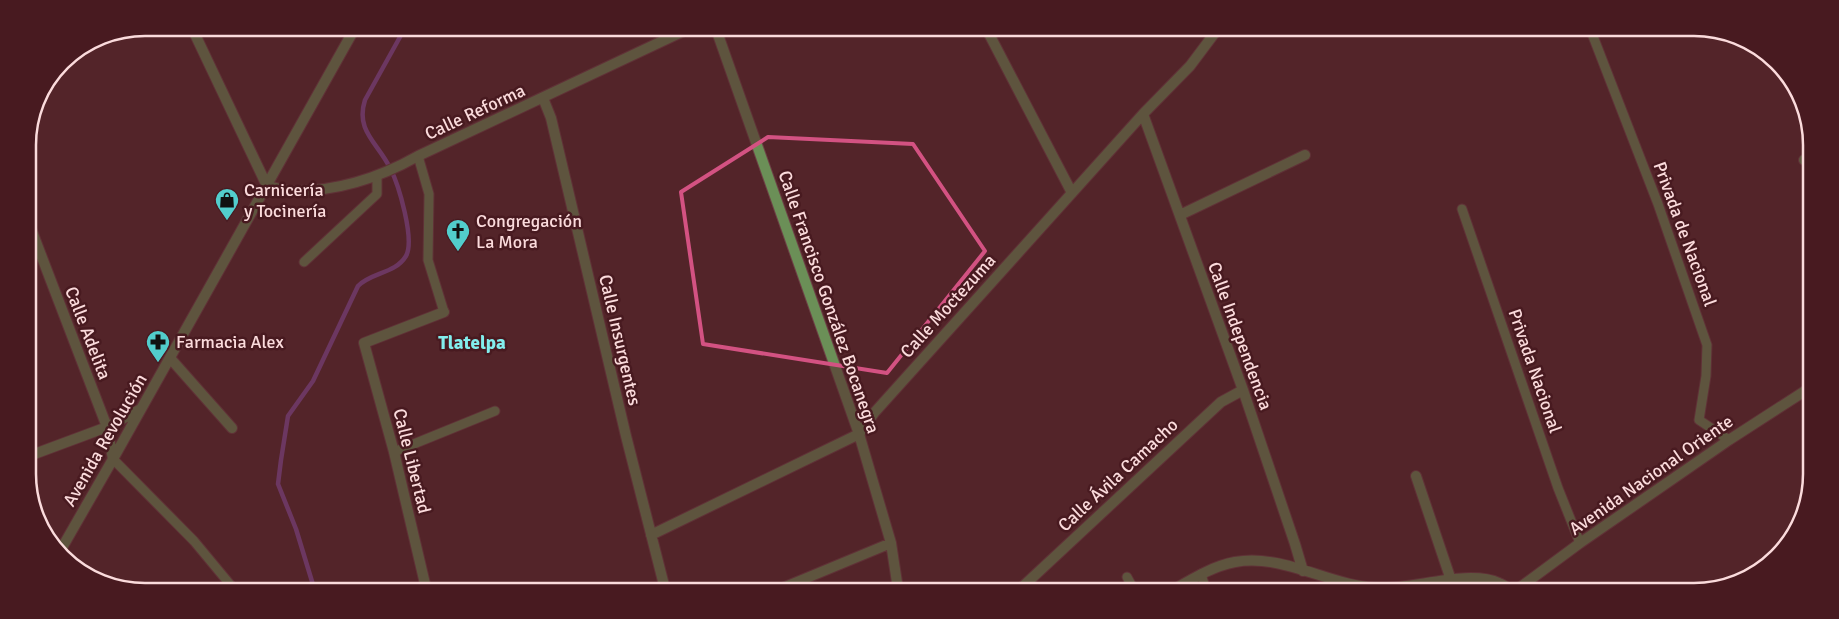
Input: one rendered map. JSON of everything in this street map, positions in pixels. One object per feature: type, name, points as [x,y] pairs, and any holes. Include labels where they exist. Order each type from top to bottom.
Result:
[{"type":"street","points":[[196,36],[267,186]]},
{"type":"street","name":"Avenida Revolución","points":[[63,546],[351,36]]},
{"type":"street","name":"Calle Reforma","points":[[267,186],[288,191],[322,189],[352,184],[377,176],[673,36]]},
{"type":"street","name":"Calle Francisco González Bocanegra","points":[[718,36],[859,434],[891,543],[897,583]]},
{"type":"street","points":[[990,36],[1072,192]]},
{"type":"street","name":"Calle Moctezuma","points":[[651,535],[859,434],[874,413],[1072,192],[1190,66],[1212,36]]},
{"type":"street","name":"Calle Insurgentes","points":[[543,98],[551,118],[626,436],[663,583]]},
{"type":"street","name":"Calle Independencia","points":[[1143,114],[1243,390],[1303,571]]},
{"type":"street","points":[[1180,215],[1305,155]]},
{"type":"street","name":"Calle Adelita","points":[[36,242],[106,426],[113,459]]},
{"type":"street","name":"Calle Libertad","points":[[425,583],[394,452],[364,342],[444,312]]},
{"type":"street","points":[[170,358],[232,428]]},
{"type":"street","name":"Calle Ávila Camacho","points":[[1026,583],[1221,402],[1243,390]]},
{"type":"street","name":"Avenida Nacional Oriente","points":[[1525,583],[1729,440],[1803,391]]},
{"type":"street","points":[[36,454],[106,426],[141,409]]},
{"type":"street","points":[[1416,476],[1451,580]]},
{"type":"street","points":[[794,583],[891,543]]},
{"type":"street","points":[[1185,583],[1200,574],[1235,562],[1263,560],[1349,583]]},
{"type":"street","points":[[1425,583],[1484,579],[1501,583]]},
{"type":"lane","name":"Privada de Nacional","points":[[1593,36],[1658,204],[1707,345],[1706,376],[1699,420],[1729,440]]},
{"type":"lane","points":[[418,156],[429,194],[428,260],[444,312]]},
{"type":"lane","points":[[304,262],[377,194],[377,176]]},
{"type":"lane","name":"Privada Nacional","points":[[1462,209],[1558,488],[1580,543]]},
{"type":"lane","points":[[394,452],[496,411]]},
{"type":"lane","points":[[113,459],[194,541],[229,583]]},
{"type":"lane","points":[[1200,574],[1203,583]]},
{"type":"lane","points":[[1127,577],[1130,583]]},
{"type":"highlighted area","points":[[768,137],[913,144],[985,251],[887,373],[703,344],[681,192]]},
{"type":"waterway","points":[[312,583],[296,529],[278,484],[288,416],[313,381],[358,286],[364,281],[390,270],[406,256],[409,238],[405,212],[398,187],[385,159],[365,129],[363,120],[365,100],[401,36]]},
{"type":"place","name":"Carnicería y Tocinería","points":[[227,221]]},
{"type":"place","name":"Congregación La Mora","points":[[458,252]]},
{"type":"place","name":"Farmacia Alex","points":[[158,363]]},
{"type":"district","name":"Tlatelpa","points":[[472,342]]}]
